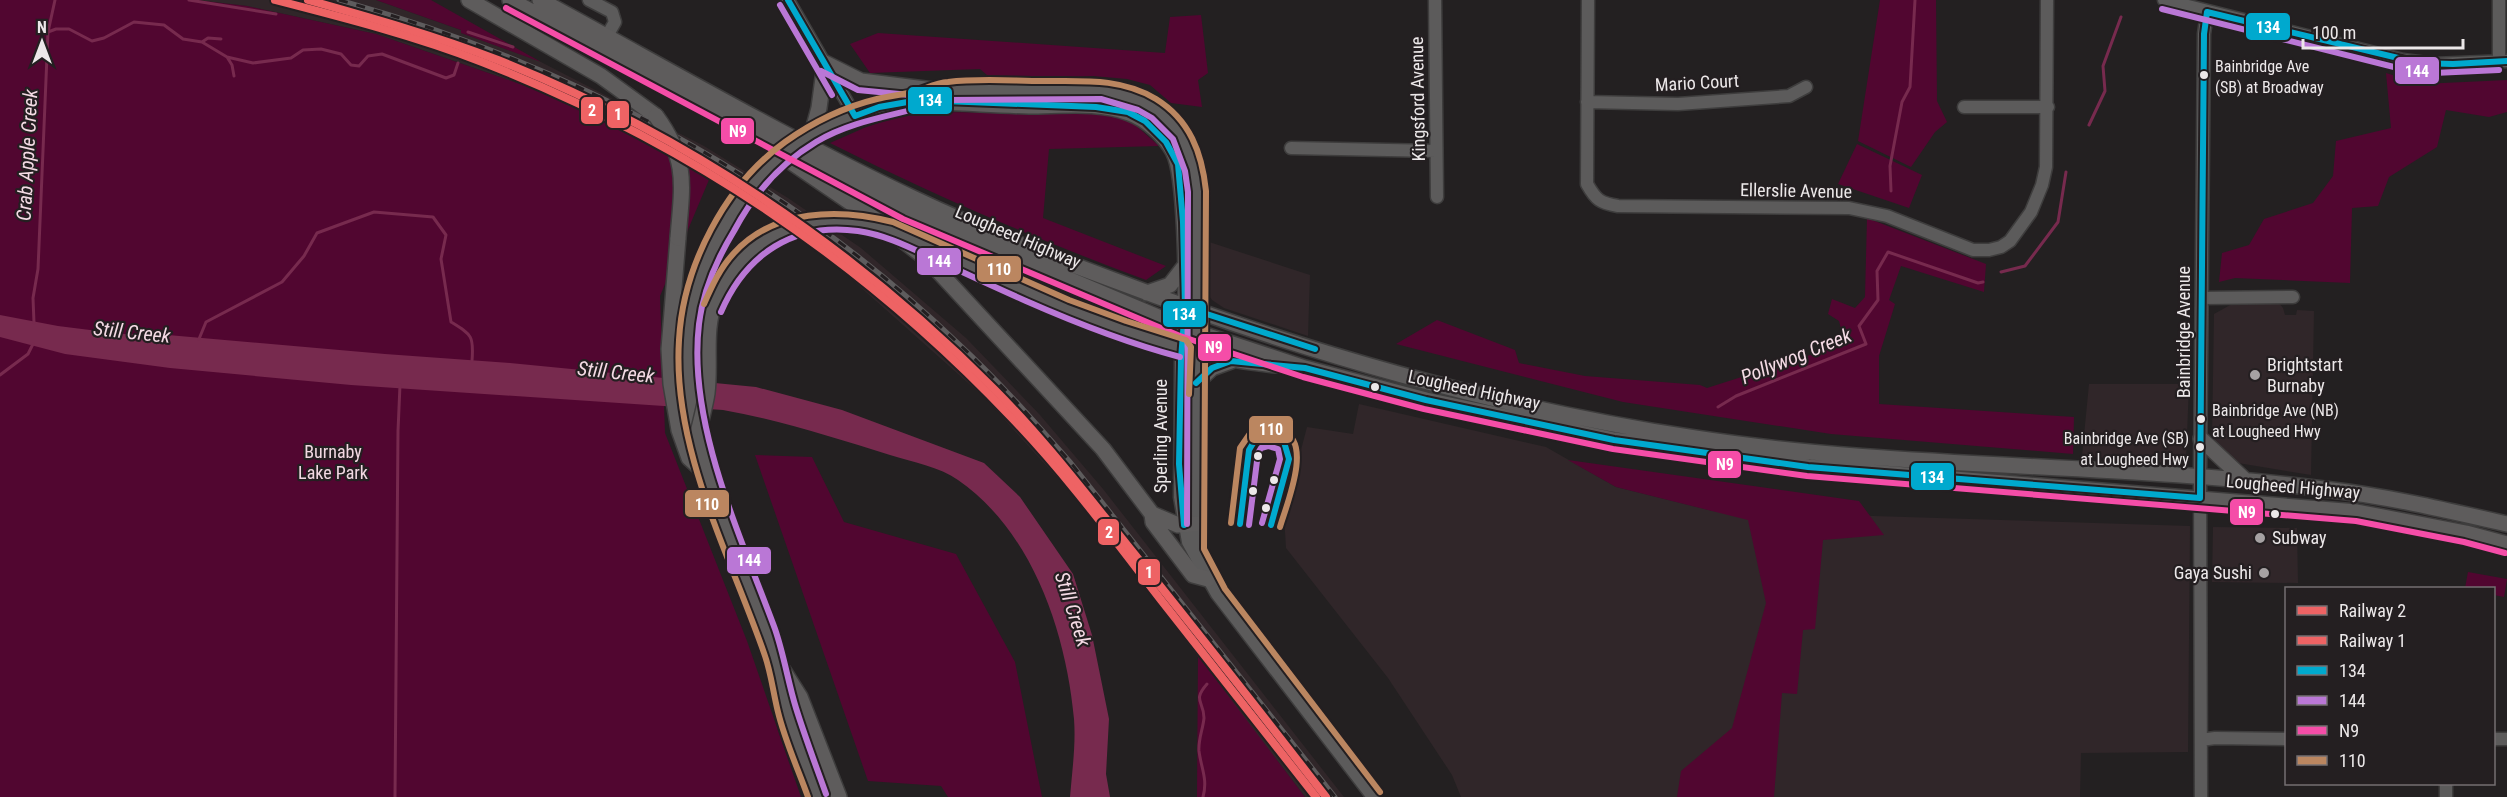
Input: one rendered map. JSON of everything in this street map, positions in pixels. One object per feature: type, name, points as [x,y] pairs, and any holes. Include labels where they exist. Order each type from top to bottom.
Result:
[{"type":"main road","points":[[469,0],[601,76],[656,116],[674,143],[682,172],[669,350],[671,384],[678,430],[689,458],[710,477]]},
{"type":"main road","name":"Lougheed Highway","points":[[510,0],[741,125],[907,211],[1191,330],[1305,368],[1426,400],[1614,440],[1808,467],[2357,512],[2466,533],[2507,544]]},
{"type":"main road","name":"Lougheed Highway","points":[[540,0],[820,153],[919,201],[1147,293],[1276,338],[1397,373],[1616,426],[1703,439],[1857,457],[2200,477],[2346,492],[2413,503],[2507,524]]},
{"type":"main road","points":[[816,130],[825,63],[861,81],[944,91]]},
{"type":"main road","name":"Sperling Avenue","points":[[944,91],[1102,90],[1128,95],[1147,104],[1179,130],[1187,144],[1195,173],[1191,330]]},
{"type":"main road","points":[[818,797],[787,710],[776,659],[710,477],[698,433],[688,375],[688,342],[695,296],[710,254],[724,225],[750,189],[775,162],[816,130],[879,107],[919,100],[944,91]]},
{"type":"main road","name":"Sperling Avenue","points":[[919,100],[1096,107],[1128,112],[1145,121],[1173,152],[1180,177],[1184,267],[1192,309]]},
{"type":"main road","points":[[741,125],[879,222],[927,259],[1103,449],[1152,514],[1169,522],[1190,525]]},
{"type":"main road","points":[[698,433],[707,393],[709,318],[723,283],[745,255],[758,244],[786,230],[822,222],[847,221],[889,230],[1066,308],[1123,330],[1182,348],[1231,361],[1305,368]]},
{"type":"main road","points":[[1147,293],[1170,285],[1184,267]]},
{"type":"main road","points":[[1196,383],[1212,368],[1231,361]]},
{"type":"main road","points":[[2201,439],[2247,482]]},
{"type":"main road","points":[[1152,514],[1153,522],[1192,575],[1208,579]]},
{"type":"main road","points":[[776,659],[800,696],[839,797]]},
{"type":"street","points":[[589,0],[612,12],[615,22],[607,36]]},
{"type":"street","points":[[788,0],[855,116]]},
{"type":"street","name":"Kingsford Avenue","points":[[1435,0],[1437,197]]},
{"type":"street","name":"Ellerslie Avenue","points":[[1588,0],[1587,184],[1603,203],[1618,206],[1849,208],[1887,216],[1980,251],[2001,247],[2010,241],[2021,228],[2036,202],[2046,167],[2047,0]]},
{"type":"street","points":[[2164,0],[2403,60],[2434,64],[2503,61],[2499,0]]},
{"type":"street","name":"Bainbridge Avenue","points":[[2201,797],[2200,477],[2207,12]]},
{"type":"street","name":"Mario Court","points":[[1587,102],[1678,104],[1789,96],[1806,87]]},
{"type":"street","points":[[1964,106],[2048,107]]},
{"type":"street","points":[[1291,148],[1436,151]]},
{"type":"street","points":[[2202,298],[2293,297]]},
{"type":"street","name":"Sperling Avenue","points":[[1190,525],[1181,514],[1179,464],[1182,348],[1191,330]]},
{"type":"street","name":"Sperling Avenue","points":[[1191,330],[1197,352],[1188,542],[1195,551],[1208,579],[1238,622],[1373,797]]},
{"type":"street","points":[[2201,740],[2215,738],[2285,739]]},
{"type":"shaded area","points":[[196,0],[376,0],[461,30],[461,33],[539,61],[704,146],[788,198],[861,248],[966,338],[1040,415],[1103,489],[1344,797],[1305,797],[1080,503],[985,398],[839,268],[711,175],[552,95],[376,34],[247,6]]},
{"type":"shaded area","points":[[1203,240],[1310,275],[1308,336],[1224,308],[1212,300],[1205,290]]},
{"type":"shaded area","points":[[2279,303],[2285,315],[2296,315],[2297,310],[2314,311],[2311,475],[2238,463],[2231,460],[2212,440],[2214,314],[2232,304]]},
{"type":"shaded area","points":[[2089,384],[2189,384],[2186,462],[2179,464],[2082,456]]},
{"type":"shaded area","points":[[1359,404],[1546,447],[1616,487],[1713,511],[2190,526],[2188,752],[2081,753],[2080,797],[1461,797],[1452,775],[1388,678],[1286,548],[1284,515],[1307,427],[1353,434]]},
{"type":"shaded area","points":[[2213,527],[2297,528],[2298,583],[2212,582]]},
{"type":"green space","name":"Burnaby Lake Park","points":[[0,0],[196,0],[247,6],[376,34],[552,95],[711,175],[660,296],[665,433],[747,641],[801,797],[0,797]]},
{"type":"green space","points":[[376,0],[431,0],[541,62],[461,33],[461,30]]},
{"type":"green space","points":[[1880,0],[1936,0],[1937,101],[1947,122],[1935,132],[1911,167],[1858,141]]},
{"type":"green space","points":[[1201,15],[1208,73],[1198,80],[1202,107],[1171,103],[1150,85],[1127,79],[1093,76],[994,81],[980,69],[870,73],[850,44],[878,33],[1165,53],[1170,17]]},
{"type":"green space","points":[[2386,73],[2422,84],[2507,80],[2507,112],[2489,117],[2446,110],[2437,147],[2389,177],[2378,206],[2352,208],[2350,283],[2235,278],[2219,282],[2222,253],[2249,245],[2264,219],[2313,203],[2333,176],[2336,141],[2391,128]]},
{"type":"green space","points":[[936,112],[1104,114],[1132,122],[1159,146],[1049,149],[1043,218],[1166,266],[1146,280],[986,216],[830,143],[896,117]]},
{"type":"green space","points":[[1857,144],[1922,175],[1909,208],[1838,184]]},
{"type":"green space","points":[[1867,218],[1986,264],[1984,292],[1901,266],[1889,300],[1895,304],[1879,356],[1879,404],[2074,417],[2073,454],[1831,434],[1623,402],[1396,344],[1437,320],[1515,350],[1519,363],[1585,376],[1700,385],[1707,388],[1845,344],[1839,321],[1828,314],[1832,299],[1855,308],[1865,297]]},
{"type":"green space","points":[[755,455],[812,457],[844,522],[956,554],[1015,662],[1042,797],[948,797],[941,786],[868,781]]},
{"type":"green space","points":[[1568,460],[1859,501],[1884,535],[1823,540],[1815,629],[1803,630],[1797,694],[1782,693],[1774,797],[1677,797],[1681,771],[1732,728],[1766,603],[1748,520],[1616,487]]},
{"type":"green space","points":[[2468,572],[2507,579],[2504,597],[2495,595],[2495,587],[2465,587]]},
{"type":"green space","points":[[1198,656],[1305,797],[1197,797]]},
{"type":"water","name":"Still Creek","points":[[0,315],[58,326],[122,334],[168,335],[510,363],[756,387],[842,410],[984,463],[1020,497],[1073,574],[1092,635],[1109,719],[1106,774],[1110,797],[1070,797],[1074,758],[1074,719],[1070,686],[1054,619],[1026,556],[1007,527],[984,502],[951,475],[807,430],[723,410],[351,385],[170,368],[65,354],[0,337]]},
{"type":"waterway","points":[[48,32],[55,0]]},
{"type":"waterway","points":[[189,0],[276,14]]},
{"type":"waterway","points":[[1891,191],[1890,166],[1902,102],[1910,87],[1915,0]]},
{"type":"waterway","name":"Pollywog Creek","points":[[2089,125],[2105,91],[2103,66],[2121,17]]},
{"type":"waterway","name":"Crab Apple Creek","points":[[34,323],[33,298],[38,269],[48,32],[56,29],[69,29],[92,41],[104,38],[134,22],[164,25],[183,39],[202,42],[227,57],[253,63],[291,58],[303,50],[321,49],[341,54],[351,65],[359,66],[368,56],[382,54],[446,78],[454,75],[458,63]]},
{"type":"waterway","name":"Crab Apple Creek","points":[[468,32],[513,47]]},
{"type":"waterway","points":[[202,42],[208,38],[221,39]]},
{"type":"waterway","points":[[227,57],[232,65],[234,76]]},
{"type":"waterway","name":"Pollywog Creek","points":[[2001,272],[2025,266],[2058,222],[2066,172]]},
{"type":"waterway","points":[[199,339],[206,322],[282,282],[304,256],[317,233],[374,212],[433,217],[446,235],[441,259],[451,322],[470,337],[473,346],[472,361]]},
{"type":"waterway","name":"Pollywog Creek","points":[[1718,407],[1736,396],[1866,344],[1859,326],[1878,300],[1877,271],[1888,252],[1978,283],[1983,282]]},
{"type":"waterway","points":[[0,375],[28,354],[33,344]]},
{"type":"waterway","points":[[395,797],[400,385]]},
{"type":"waterway","points":[[1203,797],[1204,779],[1199,747],[1204,712],[1199,698],[1207,684]]},
{"type":"railway","points":[[339,0],[425,26],[509,57],[591,93],[671,133],[748,179],[821,229],[892,284],[988,372],[1071,463],[1335,797]]},
{"type":"rail line","name":"2","points":[[275,0],[431,44],[482,62],[557,94],[629,129],[699,168],[766,210],[831,256],[953,359],[1051,461],[1316,797]]},
{"type":"rail line","name":"1","points":[[308,0],[475,51],[567,90],[635,123],[700,159],[763,199],[824,242],[883,288],[940,337],[994,389],[1047,446],[1326,797]]},
{"type":"transit line","name":"134","points":[[788,0],[855,116],[879,107],[919,100],[1096,107],[1128,112],[1145,121],[1166,142],[1178,164],[1183,222],[1185,307],[1181,359],[1179,464],[1184,525]]},
{"type":"transit line","name":"144","points":[[780,5],[832,95]]},
{"type":"transit line","name":"N9","points":[[506,8],[903,219],[1180,336],[1303,377],[1424,409],[1613,449],[1807,476],[2356,521],[2464,542],[2505,553]]},
{"type":"transit line","name":"144","points":[[2162,9],[2402,69],[2434,73],[2499,70]]},
{"type":"transit line","name":"134","points":[[2207,12],[2419,63],[2507,61]]},
{"type":"transit line","name":"134","points":[[1196,383],[1212,368],[1231,361],[1305,368],[1426,400],[1614,440],[1808,467],[2200,498],[2204,34],[2207,12]]},
{"type":"transit line","name":"144","points":[[821,71],[858,90],[920,96]]},
{"type":"transit line","name":"110","points":[[808,797],[781,723],[764,653],[720,538],[694,460],[684,420],[679,380],[682,312],[698,256],[726,204],[763,160],[785,142],[829,116],[865,102],[943,83],[984,80],[1088,81],[1130,87],[1168,107],[1186,127],[1197,151],[1206,191],[1204,549],[1225,589],[1380,792]]},
{"type":"transit line","name":"144","points":[[826,794],[796,708],[775,629],[720,479],[701,400],[697,362],[701,311],[707,287],[722,253],[759,193],[803,150],[847,127],[946,100],[1101,99],[1138,110],[1152,118],[1173,139],[1185,171],[1188,192],[1187,524]]},
{"type":"transit line","name":"110","points":[[704,304],[717,277],[734,253],[750,238],[768,228],[788,220],[808,216],[830,214],[872,218],[893,222],[1069,300],[1186,340],[1191,347],[1189,394]]},
{"type":"transit line","name":"144","points":[[721,312],[731,291],[744,274],[775,246],[793,237],[813,232],[858,231],[900,243],[1083,325],[1180,357]]},
{"type":"transit line","name":"134","points":[[1185,307],[1315,349]]},
{"type":"transit line","name":"110","points":[[1231,523],[1240,448],[1251,432],[1271,429],[1283,432],[1292,438],[1296,448],[1295,475],[1280,527]]},
{"type":"transit line","name":"134","points":[[1240,524],[1249,450],[1255,440],[1269,437],[1284,442],[1289,459],[1271,525]]},
{"type":"transit line","name":"144","points":[[1249,525],[1258,453],[1261,448],[1268,446],[1278,449],[1280,459],[1262,523]]},
{"type":"place","name":"Bainbridge Ave (SB) at Broadway","points":[[2204,75]]},
{"type":"place","name":"Brightstart Burnaby","points":[[2255,375]]},
{"type":"place","name":"Bainbridge Ave (NB) at Lougheed Hwy","points":[[2201,419]]},
{"type":"place","name":"Bainbridge Ave (SB) at Lougheed Hwy","points":[[2200,447]]},
{"type":"place","name":"Subway","points":[[2260,538]]},
{"type":"place","name":"Gaya Sushi","points":[[2264,573]]}]
